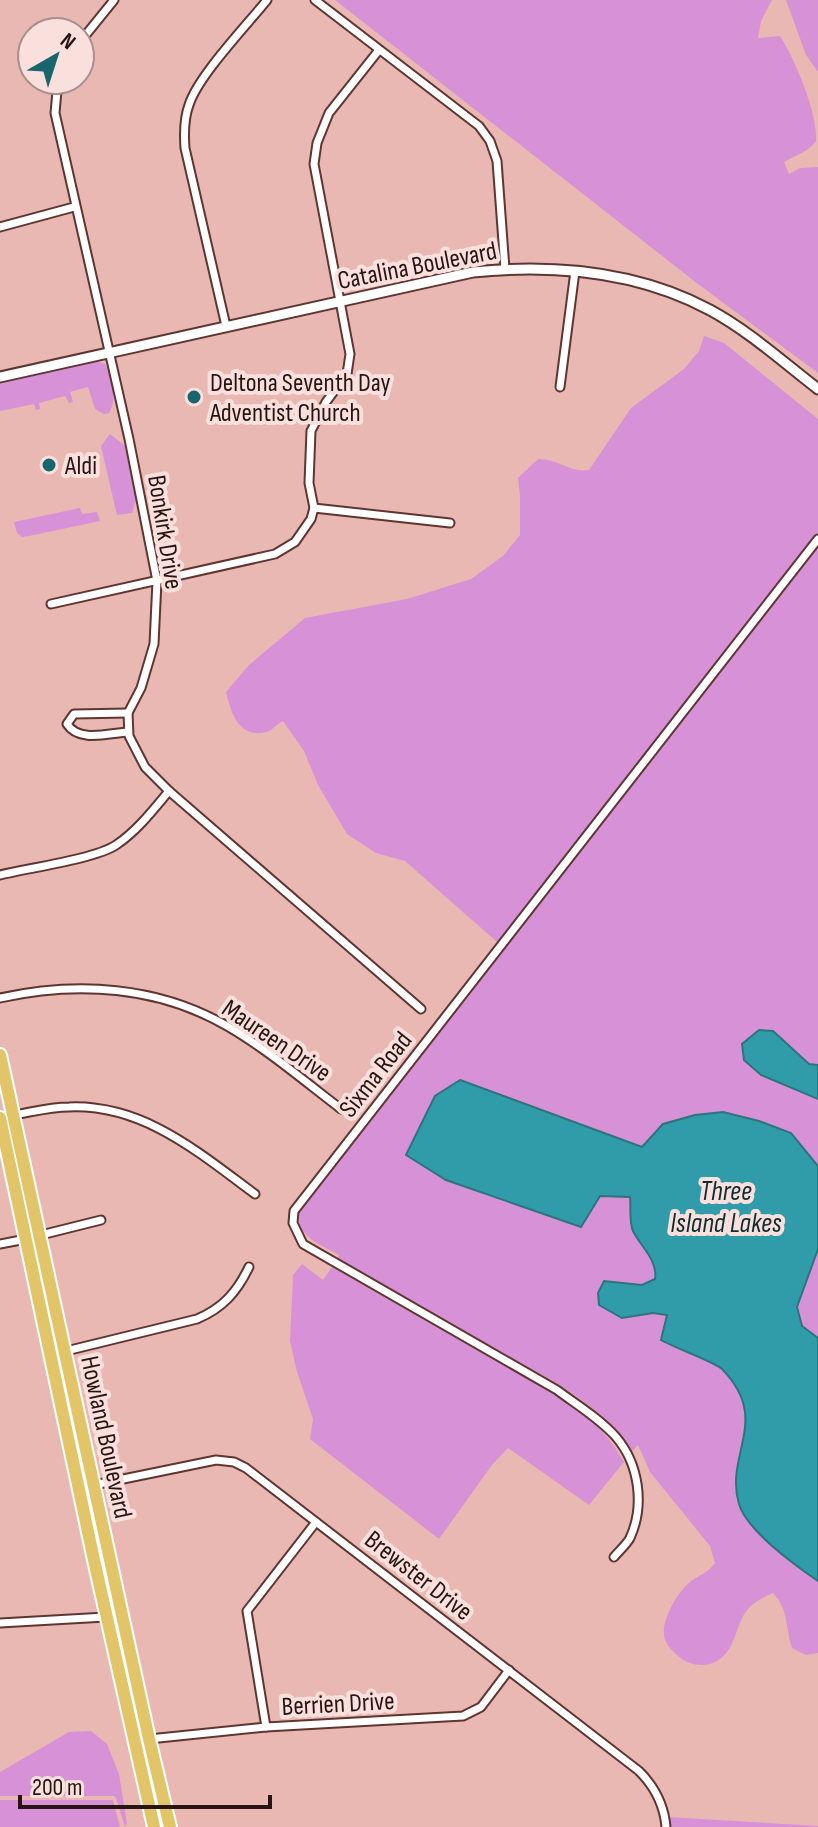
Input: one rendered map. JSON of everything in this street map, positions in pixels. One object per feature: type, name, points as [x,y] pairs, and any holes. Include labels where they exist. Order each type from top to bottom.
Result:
[{"type":"main road","name":"Howland Boulevard","points":[[0,1055],[170,1827]]},
{"type":"main road","name":"Howland Boulevard","points":[[0,1118],[154,1827]]},
{"type":"street","points":[[96,22],[114,0]]},
{"type":"street","points":[[226,326],[184,133],[189,104],[199,84],[267,0]]},
{"type":"street","points":[[315,0],[479,126],[490,141],[497,161],[505,269]]},
{"type":"street","points":[[51,604],[285,550],[305,529],[314,508],[309,483],[311,431],[326,402],[347,374],[350,354],[316,181],[317,143],[329,113],[379,50]]},
{"type":"street","name":"Bonkirk Drive","points":[[57,96],[55,113],[74,207],[155,557],[157,617],[154,644],[141,688],[128,713],[128,732],[138,756],[169,791],[421,1009]]},
{"type":"street","points":[[0,227],[74,207]]},
{"type":"street","name":"Catalina Boulevard","points":[[0,377],[473,272],[532,268],[617,276],[686,299],[739,328],[818,389]]},
{"type":"street","points":[[560,387],[575,271]]},
{"type":"street","points":[[314,508],[450,523]]},
{"type":"street","name":"Sixma Road","points":[[614,1557],[630,1539],[638,1505],[633,1468],[618,1439],[596,1418],[557,1390],[303,1244],[293,1223],[294,1211],[818,539]]},
{"type":"street","points":[[128,713],[74,714],[67,724],[72,731],[82,735],[128,732]]},
{"type":"street","points":[[0,875],[99,853],[115,846],[138,827],[169,791]]},
{"type":"street","name":"Maureen Drive","points":[[0,998],[73,987],[112,989],[170,1001],[192,1009],[244,1037],[341,1109]]},
{"type":"street","points":[[14,1115],[68,1107],[95,1108],[138,1117],[175,1136],[255,1194]]},
{"type":"street","points":[[41,1235],[101,1220]]},
{"type":"street","points":[[0,1244],[26,1239]]},
{"type":"street","points":[[66,1351],[211,1313],[234,1292],[249,1267]]},
{"type":"street","name":"Brewster Drive","points":[[94,1485],[216,1460],[234,1462],[246,1468],[639,1771],[659,1797],[666,1827]]},
{"type":"street","points":[[266,1727],[247,1611],[316,1522]]},
{"type":"street","points":[[0,1623],[123,1616]]},
{"type":"street","name":"Berrien Drive","points":[[149,1739],[266,1727],[463,1716],[481,1707],[509,1670]]},
{"type":"shaded area","points":[[335,0],[772,0],[761,21],[758,38],[780,36],[804,87],[816,130],[813,145],[784,162],[789,174],[800,168],[818,167],[818,373],[698,284]]},
{"type":"shaded area","points":[[786,0],[818,0],[818,72],[806,55]]},
{"type":"shaded area","points":[[704,336],[724,343],[818,419],[818,532],[312,1180],[497,942],[405,861],[376,853],[347,834],[318,785],[304,751],[283,721],[267,732],[249,732],[238,722],[226,692],[249,665],[305,618],[407,599],[471,579],[503,556],[520,535],[518,478],[538,459],[576,470],[589,470],[631,408],[684,369],[699,351]]},
{"type":"shaded area","points":[[96,361],[105,364],[112,382],[114,395],[109,413],[95,409],[88,387],[70,392],[73,402],[69,403],[65,396],[39,403],[40,409],[36,410],[34,404],[0,411],[0,383]]},
{"type":"shaded area","points":[[110,434],[125,446],[136,500],[132,513],[117,515],[101,446]]},
{"type":"shaded area","points":[[80,508],[82,514],[97,512],[100,521],[29,536],[22,537],[17,533],[14,522]]},
{"type":"shaded area","points":[[818,546],[818,1353],[650,1253],[657,1272],[654,1308],[728,1351],[818,1562],[818,1653],[806,1655],[792,1648],[784,1612],[773,1593],[746,1611],[724,1655],[713,1663],[699,1665],[673,1652],[665,1639],[664,1628],[681,1591],[715,1563],[710,1546],[650,1472],[638,1445],[631,1453],[602,1417],[564,1388],[337,1259],[339,1255],[305,1234],[299,1212]]},
{"type":"shaded area","points":[[302,1264],[323,1280],[332,1267],[556,1394],[595,1424],[624,1462],[589,1505],[508,1448],[492,1465],[439,1539],[310,1439],[313,1419],[290,1341],[293,1275]]},
{"type":"shaded area","points":[[91,1731],[107,1744],[119,1774],[127,1823],[125,1827],[114,1796],[0,1796],[0,1772],[69,1732]]},
{"type":"shaded area","points":[[0,1800],[113,1800],[120,1827],[0,1827]]},
{"type":"shaded area","points":[[668,1817],[818,1826],[818,1827],[669,1827]]},
{"type":"water","points":[[759,1030],[773,1031],[809,1064],[818,1065],[818,1099],[761,1075],[744,1060],[742,1044]]},
{"type":"water","name":"Three Island Lakes","points":[[460,1080],[642,1147],[663,1124],[695,1115],[723,1112],[791,1133],[818,1166],[818,1249],[797,1307],[802,1326],[818,1338],[818,1581],[761,1536],[739,1504],[736,1486],[744,1437],[744,1405],[736,1387],[722,1369],[661,1340],[667,1315],[653,1313],[622,1318],[599,1305],[598,1293],[604,1281],[642,1285],[655,1279],[654,1266],[632,1227],[630,1197],[600,1196],[581,1227],[446,1180],[406,1155],[435,1096]]},
{"type":"place","name":"Deltona Seventh Day Adventist Church","points":[[194,397]]},
{"type":"place","name":"Aldi","points":[[49,465]]}]
